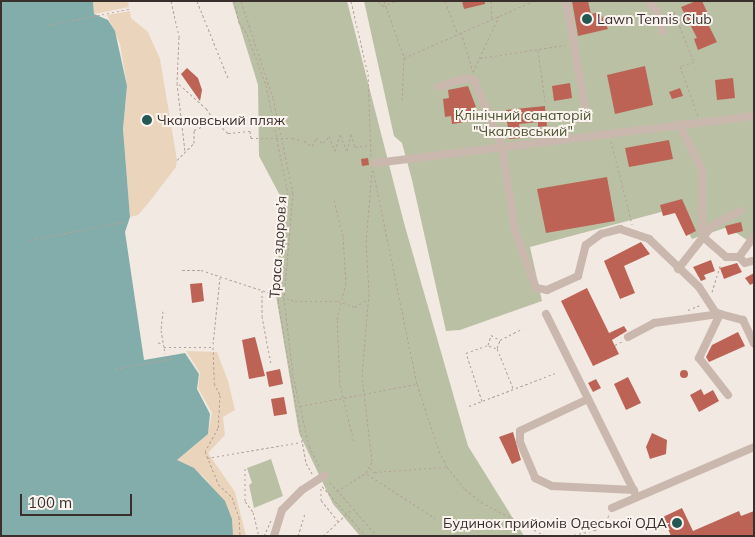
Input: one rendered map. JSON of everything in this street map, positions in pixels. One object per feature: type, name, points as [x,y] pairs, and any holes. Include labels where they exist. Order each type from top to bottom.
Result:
[{"type":"street","points":[[566,1],[572,44],[587,119]]},
{"type":"street","points":[[649,1],[659,16],[663,32]]},
{"type":"street","points":[[438,87],[465,78],[474,80],[502,146],[515,231],[528,271],[536,288],[547,290],[578,276],[583,250],[602,234],[620,229],[634,232],[649,238],[710,300],[715,312],[743,320],[754,344]]},
{"type":"street","points":[[374,166],[502,146],[754,116]]},
{"type":"street","points":[[679,124],[702,170],[702,236],[726,257],[739,257],[745,263],[752,261]]},
{"type":"street","points":[[678,269],[702,236],[712,226],[740,211]]},
{"type":"street","points":[[739,257],[754,236]]},
{"type":"street","points":[[546,314],[635,493]]},
{"type":"street","points":[[629,337],[654,324],[720,314]]},
{"type":"street","points":[[720,314],[699,358],[728,395]]},
{"type":"street","points":[[588,399],[520,431],[520,442],[535,478],[552,486],[635,493]]},
{"type":"street","points":[[612,508],[635,493],[754,447]]},
{"type":"street","points":[[274,536],[282,510],[302,490],[325,475]]},
{"type":"path","points":[[171,1],[179,37],[177,83],[185,151]]},
{"type":"path","points":[[197,1],[228,78]]},
{"type":"path","points":[[234,1],[239,22],[248,34],[266,85],[278,138],[288,201],[279,296],[306,463],[317,480]]},
{"type":"path","name":"Траса здоров’я","points":[[241,1],[273,98],[292,193],[284,298],[300,406],[309,446],[325,475],[337,491],[377,536]]},
{"type":"path","points":[[351,1],[368,74],[371,145],[374,166],[417,384],[431,433],[447,467],[465,489],[481,502],[546,536]]},
{"type":"path","points":[[378,1],[386,5],[396,1]]},
{"type":"path","points":[[384,1],[404,58],[402,100]]},
{"type":"path","points":[[445,1],[457,34]]},
{"type":"path","points":[[490,1],[492,19]]},
{"type":"path","points":[[404,58],[533,1]]},
{"type":"path","points":[[48,25],[129,9]]},
{"type":"path","points":[[674,12],[694,62],[680,66],[700,121]]},
{"type":"path","points":[[473,72],[499,16]]},
{"type":"path","points":[[462,32],[475,78]]},
{"type":"path","points":[[480,58],[572,44]]},
{"type":"path","points":[[538,49],[545,101]]},
{"type":"path","points":[[177,83],[206,108],[215,121],[228,132],[250,131],[251,138],[281,138],[303,141],[312,146],[316,138],[323,142],[329,136],[335,151],[340,135],[346,151],[351,134],[355,147],[371,145]]},
{"type":"path","points":[[177,160],[194,143],[194,130],[215,121]]},
{"type":"path","points":[[609,133],[634,232]]},
{"type":"path","points":[[337,491],[366,473],[370,468],[373,454],[364,394],[363,367],[368,299],[366,242],[374,166]]},
{"type":"path","points":[[334,200],[343,237],[346,283],[337,320],[340,385],[354,442]]},
{"type":"path","points":[[30,240],[128,222]]},
{"type":"path","points":[[684,312],[710,300],[717,269],[726,257]]},
{"type":"path","points":[[182,270],[201,270],[284,298],[338,301],[354,307],[368,299]]},
{"type":"path","points":[[213,344],[219,315],[220,276]]},
{"type":"path","points":[[262,289],[262,316],[271,364]]},
{"type":"path","points":[[163,311],[165,353]]},
{"type":"path","points":[[514,388],[497,348],[500,340],[522,329]]},
{"type":"path","points":[[488,345],[491,335],[500,340]]},
{"type":"path","points":[[614,345],[629,337]]},
{"type":"path","points":[[158,343],[163,342]]},
{"type":"path","points":[[482,400],[466,353],[488,345],[497,348]]},
{"type":"path","points":[[164,347],[213,347],[214,383],[220,394],[219,420],[213,442],[205,451],[206,458],[218,484],[232,497],[239,517],[240,536]]},
{"type":"path","points":[[115,368],[174,358]]},
{"type":"path","points":[[469,406],[558,372]]},
{"type":"path","points":[[300,406],[417,384]]},
{"type":"path","points":[[206,458],[302,442]]},
{"type":"path","points":[[370,468],[374,472],[447,467]]},
{"type":"path","points":[[245,468],[245,501],[253,512],[259,536]]},
{"type":"path","points":[[366,473],[435,518]]},
{"type":"path","points":[[338,521],[321,500],[320,484],[366,536]]},
{"type":"path","points":[[323,536],[353,508]]},
{"type":"path","points":[[569,536],[603,526],[612,508]]},
{"type":"path","points":[[298,536],[305,513]]},
{"type":"path","points":[[264,536],[272,517]]},
{"type":"green space","points":[[232,1],[347,1],[404,223],[468,446],[524,536],[360,536],[333,504],[299,433],[275,289],[284,203],[259,156],[258,85]]},
{"type":"green space","name":"Клінічний санаторій \"Чкаловський\"","points":[[364,1],[754,1],[754,245],[728,227],[692,239],[676,208],[530,247],[542,301],[460,330],[446,331],[412,180],[402,143],[394,136]]},
{"type":"green space","points":[[271,459],[283,496],[254,508],[249,485],[252,483],[247,468]]},
{"type":"sand","points":[[93,1],[128,1],[129,7],[94,14]]},
{"type":"sand","name":"Чкаловський пляж","points":[[130,11],[131,18],[148,32],[160,59],[177,160],[176,167],[150,201],[138,215],[130,217],[123,129],[127,86],[120,44],[107,15]]},
{"type":"sand","points":[[186,351],[217,352],[228,381],[235,410],[223,417],[225,435],[208,453],[235,492],[246,536],[233,536],[216,492],[202,475],[177,460],[208,434],[212,413],[198,388],[200,373]]},
{"type":"water","points":[[1,1],[93,1],[94,14],[108,20],[115,31],[127,86],[123,129],[130,217],[125,232],[144,360],[185,353],[199,374],[197,389],[210,414],[208,434],[177,460],[194,468],[225,501],[232,519],[233,536],[1,536]]},
{"type":"building","points":[[462,1],[485,1],[485,4],[464,9]]},
{"type":"building","name":"Lawn Tennis Club","points":[[572,1],[588,1],[591,14],[600,12],[608,29],[578,36]]},
{"type":"building","points":[[696,1],[702,1],[708,14],[704,16],[717,42],[698,50],[694,39],[697,38],[681,7]]},
{"type":"building","points":[[645,66],[653,105],[615,114],[607,75]]},
{"type":"building","points":[[187,68],[198,78],[202,90],[200,101],[181,74]]},
{"type":"building","points":[[733,78],[735,98],[717,100],[715,80]]},
{"type":"building","points":[[570,83],[572,98],[554,101],[552,86]]},
{"type":"building","points":[[468,86],[476,107],[472,108],[472,121],[452,124],[451,116],[445,117],[443,99],[449,98],[448,90]]},
{"type":"building","points":[[680,88],[683,96],[672,99],[669,92]]},
{"type":"building","points":[[545,106],[547,126],[538,127],[538,122],[519,124],[521,138],[509,139],[506,110]]},
{"type":"building","points":[[669,140],[673,159],[629,167],[625,148]]},
{"type":"building","points":[[368,158],[369,165],[362,166],[361,159]]},
{"type":"building","points":[[607,177],[615,221],[546,233],[537,189]]},
{"type":"building","points":[[682,199],[696,231],[686,236],[675,213],[663,216],[660,205]]},
{"type":"building","points":[[741,222],[743,231],[728,235],[725,226]]},
{"type":"building","points":[[641,242],[650,254],[624,266],[635,293],[620,299],[604,261]]},
{"type":"building","points":[[711,260],[715,271],[704,275],[706,279],[701,281],[693,267]]},
{"type":"building","points":[[737,263],[742,272],[724,279],[720,268]]},
{"type":"building","points":[[754,273],[754,283],[750,285],[745,278]]},
{"type":"building","points":[[202,283],[204,301],[192,303],[190,284]]},
{"type":"building","points":[[587,288],[609,333],[624,326],[627,331],[612,340],[619,354],[593,366],[561,301]]},
{"type":"building","points":[[738,332],[745,346],[709,362],[706,357],[712,345]]},
{"type":"building","points":[[255,337],[265,376],[249,379],[242,340]]},
{"type":"building","points":[[280,369],[283,384],[269,387],[266,372]]},
{"type":"building","points":[[684,370],[688,374],[684,378],[680,374]]},
{"type":"building","points":[[628,377],[641,403],[626,410],[614,384]]},
{"type":"building","points":[[596,379],[601,388],[593,392],[588,383]]},
{"type":"building","points":[[701,389],[704,395],[713,390],[719,401],[699,412],[690,395]]},
{"type":"building","points":[[284,397],[287,414],[274,416],[271,399]]},
{"type":"building","points":[[513,432],[521,460],[512,464],[499,437]]},
{"type":"building","points":[[652,433],[667,440],[666,454],[650,459],[646,447]]},
{"type":"building","name":"Будинок прийомів Одеської ОДА","points":[[682,508],[693,531],[739,511],[741,516],[754,511],[754,536],[671,536],[663,517]]},
{"type":"place","name":"Lawn Tennis Club","points":[[587,19]]},
{"type":"place","name":"Чкаловський пляж","points":[[147,120]]},
{"type":"place","name":"Будинок прийомів Одеської ОДА","points":[[677,523]]}]
